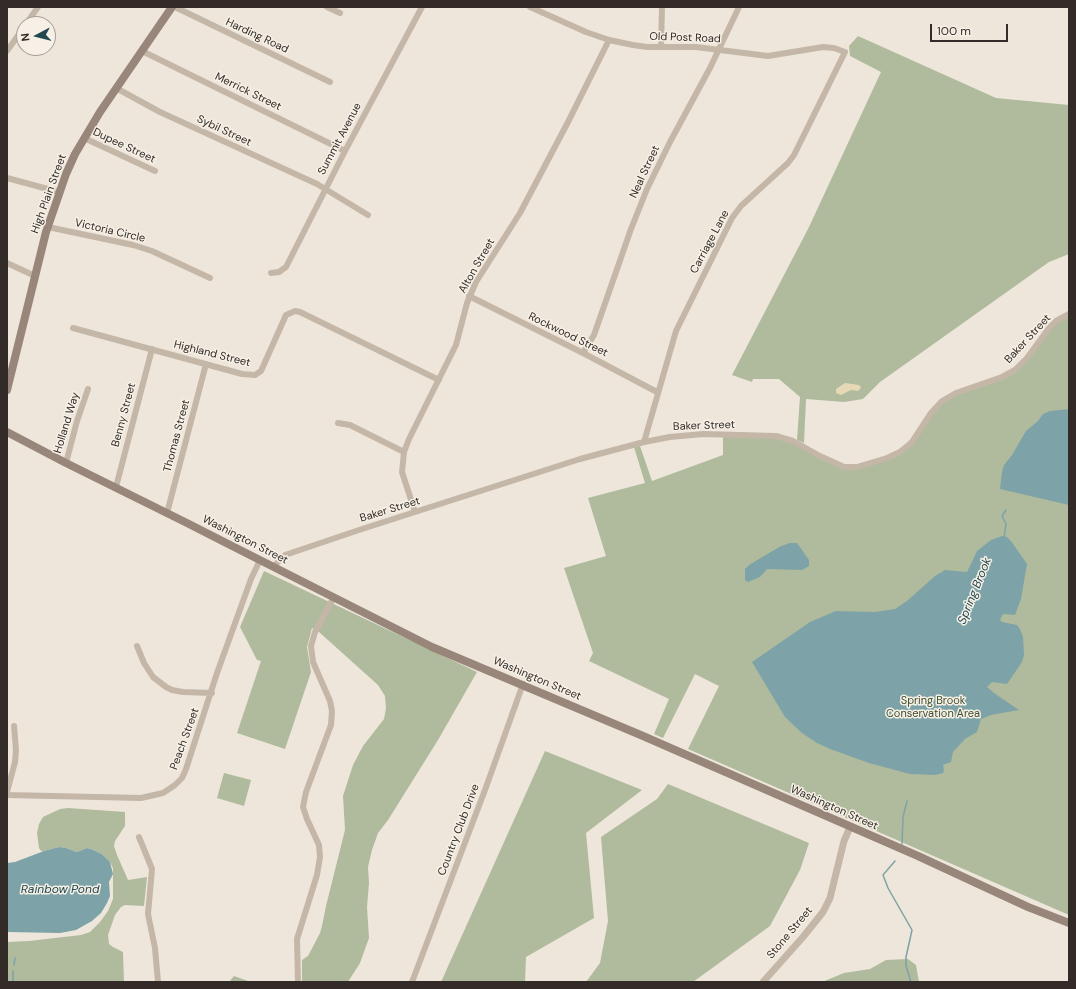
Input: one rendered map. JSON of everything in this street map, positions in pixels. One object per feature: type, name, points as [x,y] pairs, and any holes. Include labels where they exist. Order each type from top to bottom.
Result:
[{"type":"main road","name":"High Plain Street","points":[[7,390],[48,227],[59,192],[75,154],[116,88],[174,7]]},
{"type":"main road","name":"Washington Street","points":[[7,432],[432,647],[523,684],[918,856],[1028,907],[1069,923]]},
{"type":"street","points":[[32,16],[38,7]]},
{"type":"street","name":"Harding Road","points":[[174,7],[330,82]]},
{"type":"street","points":[[327,7],[340,13]]},
{"type":"street","name":"Summit Avenue","points":[[271,273],[278,272],[286,267],[344,151],[422,7]]},
{"type":"street","name":"Old Post Road","points":[[530,7],[572,26],[609,40],[633,45],[696,47],[768,56],[823,47],[834,48],[845,52]]},
{"type":"street","points":[[661,47],[662,7]]},
{"type":"street","name":"Neal Street","points":[[583,353],[594,334],[631,229],[647,189],[670,142],[720,49],[740,7]]},
{"type":"street","points":[[7,51],[16,38]]},
{"type":"street","name":"Alton Street","points":[[415,512],[402,472],[404,452],[456,345],[469,296],[476,282],[520,213],[609,40]]},
{"type":"street","name":"Merrick Street","points":[[142,51],[344,151]]},
{"type":"street","name":"Carriage Lane","points":[[644,442],[657,392],[676,331],[732,218],[742,206],[794,155],[845,52]]},
{"type":"street","name":"Sybil Street","points":[[116,88],[160,112],[317,184],[368,215]]},
{"type":"street","name":"Dupee Street","points":[[84,138],[155,172]]},
{"type":"street","points":[[7,178],[59,192]]},
{"type":"street","name":"Victoria Circle","points":[[48,227],[133,245],[152,251],[210,278]]},
{"type":"street","points":[[7,263],[35,276]]},
{"type":"street","name":"Rockwood Street","points":[[469,296],[657,392]]},
{"type":"street","name":"Highland Street","points":[[73,328],[245,375],[260,373],[286,315],[296,311],[439,380]]},
{"type":"street","name":"Baker Street","points":[[273,567],[285,555],[415,512],[580,459],[644,442],[670,437],[691,434],[776,436],[793,441],[844,467],[857,466],[888,458],[900,452],[912,442],[931,413],[942,401],[956,393],[1002,377],[1015,370],[1027,358],[1049,328],[1056,321],[1069,314]]},
{"type":"street","name":"Benny Street","points":[[116,487],[152,349]]},
{"type":"street","name":"Thomas Street","points":[[167,513],[206,364]]},
{"type":"street","name":"Holland Way","points":[[66,463],[77,421],[88,389]]},
{"type":"street","points":[[338,423],[350,425],[404,452]]},
{"type":"street","name":"Peach Street","points":[[7,794],[142,798],[169,791],[179,781],[186,769],[212,693],[217,673],[251,579],[260,560]]},
{"type":"street","points":[[298,982],[297,939],[317,875],[320,857],[318,845],[303,807],[306,792],[331,725],[332,718],[330,701],[312,662],[311,646],[315,632],[334,597]]},
{"type":"street","points":[[137,646],[153,677],[166,687],[183,692],[212,693]]},
{"type":"street","name":"Country Club Drive","points":[[412,982],[485,790],[523,684]]},
{"type":"street","points":[[7,794],[15,762],[16,750],[14,726]]},
{"type":"street","name":"Stone Street","points":[[762,982],[803,937],[823,912],[830,898],[844,841],[850,827]]},
{"type":"street","points":[[139,836],[152,869],[148,914],[155,948],[158,982]]},
{"type":"green space","points":[[858,36],[996,98],[1069,105],[1069,254],[1049,262],[880,382],[863,399],[844,402],[806,399],[804,443],[797,440],[800,397],[779,379],[753,379],[752,382],[732,375],[809,227],[881,72],[850,56],[849,46]]},
{"type":"green space","name":"Spring Brook Conservation Area","points":[[1069,314],[1069,915],[688,749],[719,686],[695,674],[663,738],[654,734],[669,699],[589,661],[593,653],[564,568],[606,556],[588,498],[645,483],[634,447],[640,446],[652,481],[723,455],[723,434],[776,436],[850,467],[900,452],[942,401],[1015,370],[1049,328]]},
{"type":"green space","points":[[264,571],[477,672],[438,740],[388,820],[378,833],[368,867],[369,883],[367,907],[369,938],[360,963],[348,982],[229,982],[234,976],[248,981],[302,981],[302,960],[308,956],[320,933],[345,830],[343,796],[353,765],[363,746],[384,719],[386,708],[385,696],[378,685],[319,632],[312,628],[307,647],[311,672],[285,749],[237,733],[261,661],[257,660],[240,627]]},
{"type":"green space","points":[[545,751],[642,790],[586,833],[594,918],[526,957],[525,982],[441,982]]},
{"type":"green space","points":[[224,773],[251,780],[244,806],[217,798]]},
{"type":"green space","points":[[668,784],[809,843],[800,870],[770,926],[693,982],[586,982],[600,963],[608,921],[601,837],[657,799]]},
{"type":"green space","points":[[68,808],[125,812],[125,826],[115,841],[114,846],[117,855],[128,880],[147,877],[144,906],[125,905],[121,907],[115,915],[108,935],[109,944],[123,952],[124,982],[7,982],[7,942],[81,935],[90,932],[108,911],[113,899],[113,868],[110,862],[102,854],[87,848],[77,852],[59,847],[44,851],[41,851],[39,848],[37,833],[39,824],[43,817],[60,809]]},
{"type":"green space","points":[[908,959],[916,965],[919,982],[822,982],[844,973],[870,969],[886,960]]},
{"type":"sand","points":[[845,383],[859,385],[861,387],[858,391],[851,390],[841,395],[836,393],[836,389]]},
{"type":"water","points":[[1069,409],[1069,505],[1000,489],[1004,465],[1012,455],[1026,431],[1038,421],[1043,414],[1050,411]]},
{"type":"water","points":[[1002,536],[1007,537],[1011,541],[1027,564],[1021,599],[1015,615],[1003,614],[1000,620],[1002,622],[1017,625],[1020,629],[1023,637],[1024,655],[1022,662],[1007,684],[992,682],[987,687],[1019,710],[991,715],[981,719],[977,732],[965,739],[953,752],[951,762],[943,765],[943,773],[935,775],[910,774],[869,763],[830,749],[817,743],[802,733],[785,717],[752,662],[810,622],[836,611],[875,612],[895,609],[907,601],[935,576],[945,570],[967,572],[977,551],[991,540]]},
{"type":"water","points":[[790,543],[797,543],[809,560],[809,566],[802,570],[767,569],[760,577],[748,582],[745,580],[745,569],[749,565],[781,546]]},
{"type":"water","name":"Rainbow Pond","points":[[59,847],[77,852],[87,848],[91,849],[102,854],[110,862],[113,874],[109,882],[110,896],[101,913],[92,921],[76,930],[60,933],[7,932],[7,863],[15,862]]},
{"type":"waterway","name":"Spring Brook","points":[[1004,538],[1006,524],[1002,516],[1006,510]]},
{"type":"waterway","name":"Spring Brook","points":[[902,844],[903,817],[907,801]]},
{"type":"waterway","name":"Spring Brook","points":[[895,861],[883,875],[888,888],[912,930],[906,957],[906,966],[911,982]]},
{"type":"waterway","points":[[14,965],[15,958]]},
{"type":"waterway","points":[[13,971],[13,982]]}]
